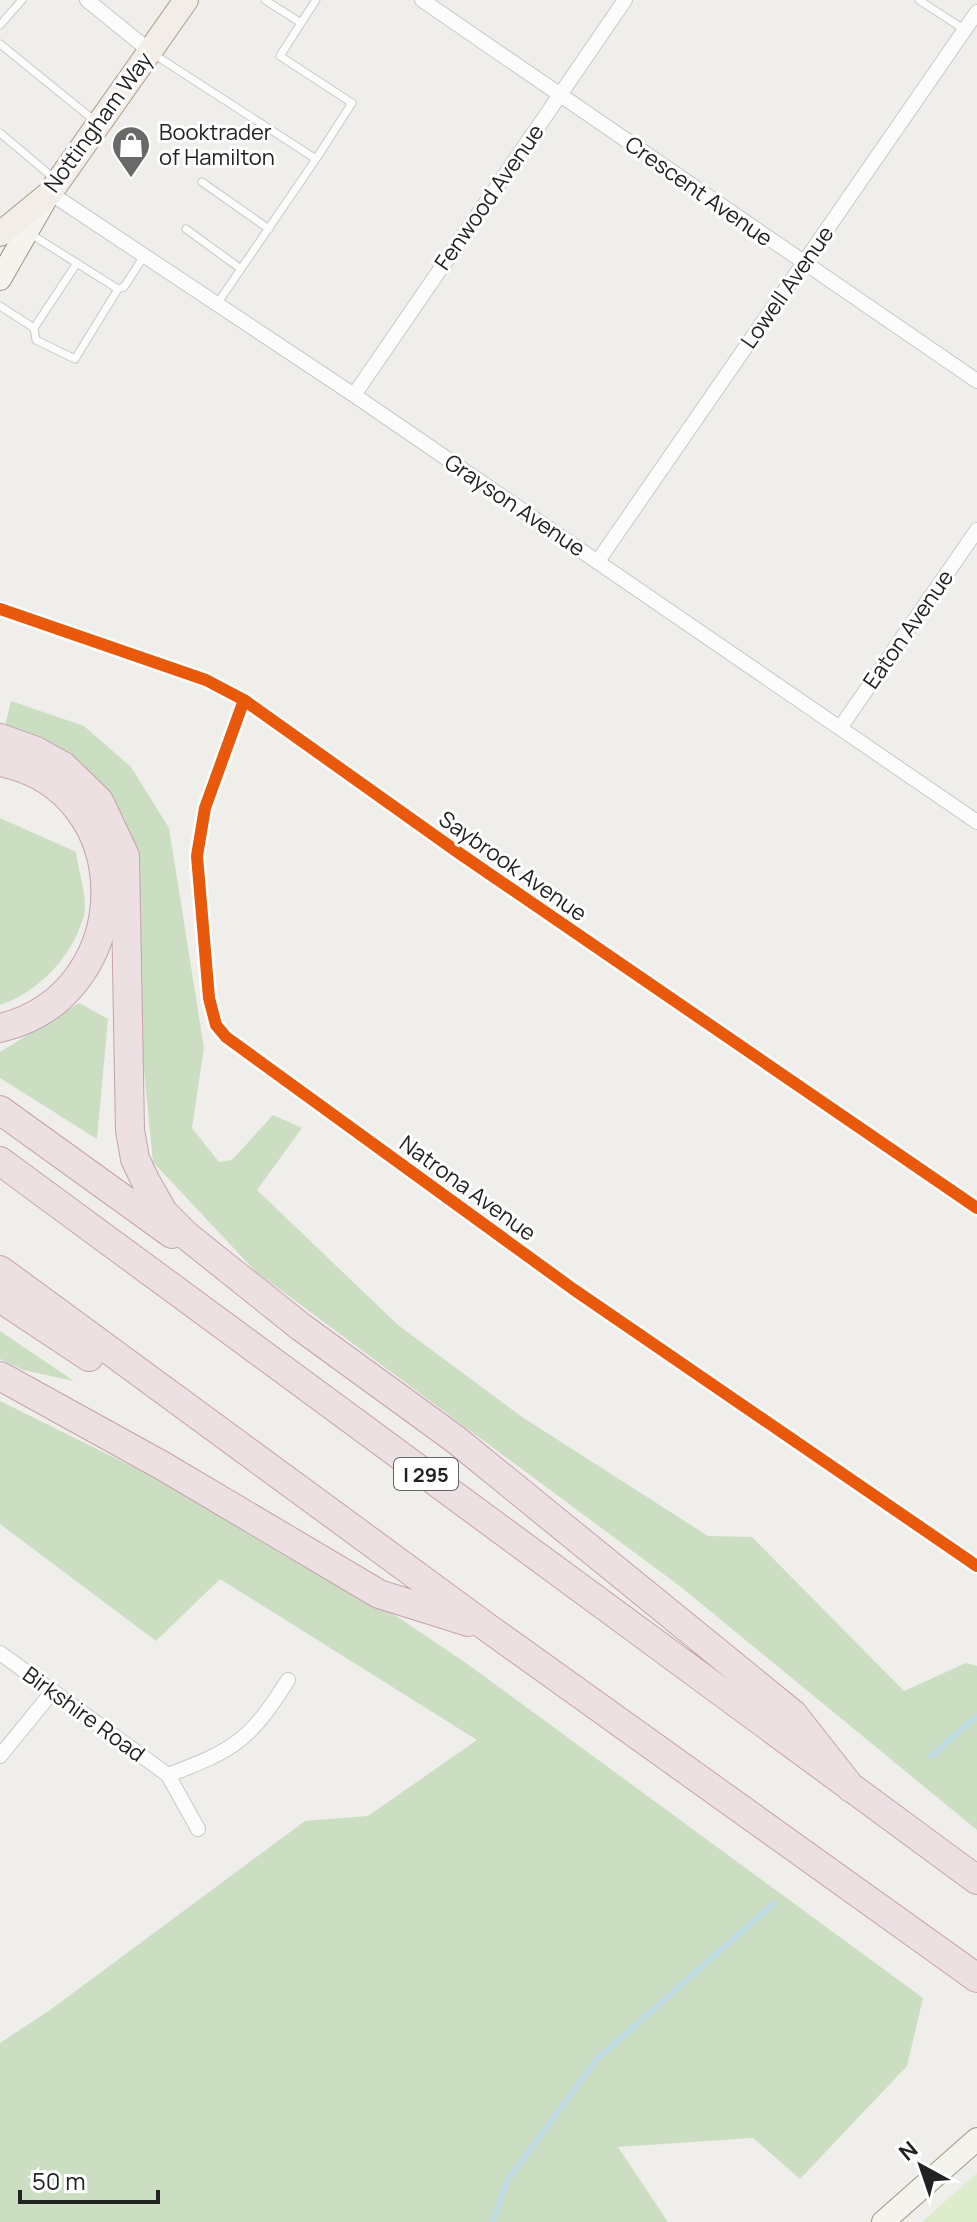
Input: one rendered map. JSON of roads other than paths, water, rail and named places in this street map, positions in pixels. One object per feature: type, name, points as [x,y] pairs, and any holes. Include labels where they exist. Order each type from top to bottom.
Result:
[{"type":"highway","points":[[0,738],[36,751],[63,766],[99,801],[114,828],[125,856],[127,1092],[135,1159],[163,1212],[272,1302]]},
{"type":"highway","points":[[0,762],[33,773],[75,807],[100,850],[107,899],[95,950],[81,975],[60,998],[39,1013],[0,1028]]},
{"type":"highway","points":[[0,1110],[272,1302],[455,1439],[793,1714],[851,1788]]},
{"type":"highway","name":"I 295","points":[[0,1161],[977,1880]]},
{"type":"highway","points":[[0,1270],[488,1628],[977,1978]]},
{"type":"highway","points":[[0,1298],[402,1565]]},
{"type":"highway","points":[[0,1376],[163,1466],[379,1594],[488,1628]]},
{"type":"main road","name":"Nottingham Way","points":[[0,234],[54,187],[186,0]]},
{"type":"main road","points":[[0,279],[54,187]]},
{"type":"main road","points":[[883,2222],[977,2139]]},
{"type":"street","points":[[87,0],[150,51]]},
{"type":"street","name":"Crescent Avenue","points":[[422,0],[977,381]]},
{"type":"street","name":"Fenwood Avenue","points":[[354,395],[625,0]]},
{"type":"street","name":"Lowell Avenue","points":[[598,561],[977,12]]},
{"type":"street","name":"Grayson Avenue","points":[[54,187],[145,256],[354,395],[977,822]]},
{"type":"street","name":"Eaton Avenue","points":[[840,728],[977,530]]},
{"type":"street","name":"Saybrook Avenue","points":[[0,609],[206,680],[244,700],[459,853],[977,1208]]},
{"type":"street","name":"Natrona Avenue","points":[[244,700],[205,808],[197,856],[211,1011],[226,1037],[573,1289],[977,1566]]},
{"type":"street","name":"Birkshire Road","points":[[0,1653],[168,1775],[198,1829]]},
{"type":"street","name":"Birkshire Road","points":[[168,1775],[218,1756],[260,1725],[288,1680]]},
{"type":"street","points":[[0,1756],[53,1691]]},
{"type":"lane","points":[[0,25],[22,0]]},
{"type":"lane","points":[[265,0],[301,23]]},
{"type":"lane","points":[[217,304],[352,103],[280,56],[316,0]]},
{"type":"lane","points":[[919,0],[965,30]]},
{"type":"lane","points":[[0,44],[98,124]]},
{"type":"lane","points":[[150,51],[316,159]]},
{"type":"lane","points":[[0,133],[54,187]]},
{"type":"lane","points":[[202,182],[269,229]]},
{"type":"lane","points":[[186,229],[241,269]]},
{"type":"lane","points":[[28,231],[118,289]]},
{"type":"lane","points":[[77,263],[34,328],[36,340],[75,359],[118,289],[124,287],[145,256]]},
{"type":"lane","points":[[0,306],[34,328]]},
{"type":"waterway","points":[[931,1756],[977,1716]]},
{"type":"waterway","points":[[493,2222],[507,2181],[597,2059],[774,1903]]},
{"type":"place","name":"Booktrader of Hamilton","points":[[131,179]]}]
